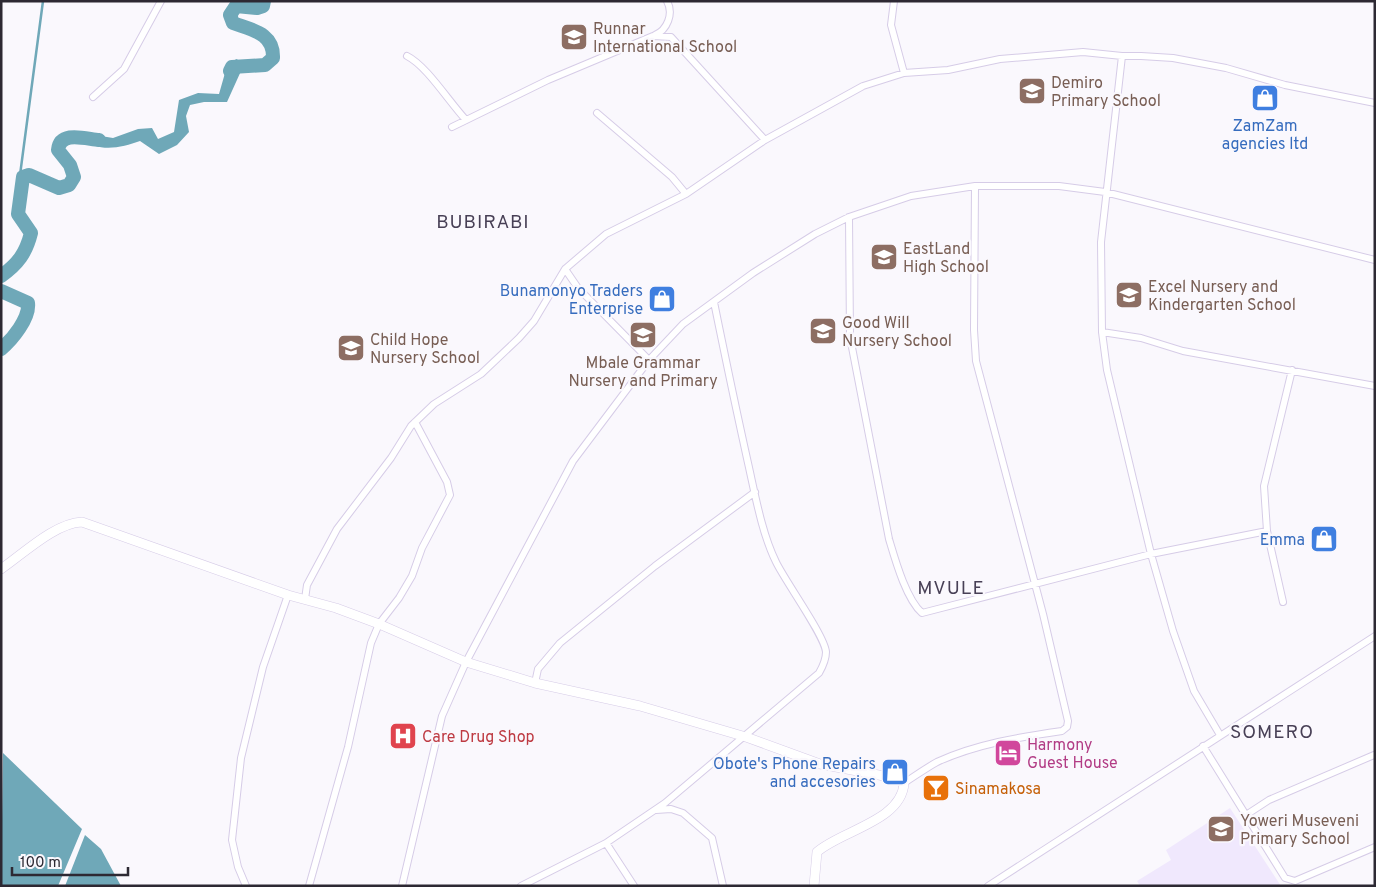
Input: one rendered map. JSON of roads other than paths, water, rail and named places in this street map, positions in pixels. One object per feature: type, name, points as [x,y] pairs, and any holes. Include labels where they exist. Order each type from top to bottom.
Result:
[{"type":"street","points":[[93,97],[124,69],[161,1]]},
{"type":"street","points":[[452,127],[548,80],[664,31],[668,23],[670,6],[667,1]]},
{"type":"street","points":[[894,1],[891,25],[904,73]]},
{"type":"street","points":[[653,36],[671,37],[765,140]]},
{"type":"street","points":[[305,600],[307,585],[336,529],[392,458],[415,422],[434,404],[481,374],[519,338],[534,322],[564,270],[606,234],[686,194],[765,140],[863,86],[904,73],[948,70],[1000,59],[1083,52],[1173,58],[1226,68],[1285,85],[1375,104]]},
{"type":"street","points":[[407,56],[418,62],[448,101],[466,120]]},
{"type":"street","points":[[1122,56],[1100,242],[1102,332],[1107,370],[1151,554],[1173,632],[1194,691],[1220,735]]},
{"type":"street","points":[[597,113],[672,177],[686,194]]},
{"type":"street","points":[[814,886],[817,852],[826,843],[878,819],[895,803],[902,792],[904,783],[936,763],[961,752],[1021,737],[1062,731],[1067,727],[1068,721],[1035,584],[976,361],[974,330],[975,186]]},
{"type":"street","points":[[402,886],[442,716],[466,662],[573,461],[649,360],[683,324],[753,273],[815,234],[849,217],[911,196],[975,186],[1059,186],[1105,192],[1375,260]]},
{"type":"street","points":[[849,217],[850,337],[889,539],[898,570],[916,607],[922,613],[1151,554],[1267,531]]},
{"type":"street","points":[[564,270],[578,288],[649,360]]},
{"type":"street","points":[[521,886],[606,843],[655,810],[746,737],[819,673],[824,663],[826,651],[820,636],[775,560],[755,492],[714,302]]},
{"type":"street","points":[[1102,332],[1128,335],[1183,351],[1375,386]]},
{"type":"street","points":[[1283,602],[1267,531],[1264,486],[1292,370]]},
{"type":"street","points":[[309,886],[348,747],[371,643],[379,624],[399,598],[412,576],[422,548],[450,495],[447,482],[415,422]]},
{"type":"street","points":[[535,683],[538,669],[560,643],[655,566],[755,492]]},
{"type":"street","points":[[1,569],[58,529],[73,522],[82,522],[288,595],[379,624],[466,662],[535,683],[640,706],[746,737],[820,764],[900,779],[904,783]]},
{"type":"street","points":[[246,886],[238,867],[232,840],[241,758],[263,667],[288,595]]},
{"type":"street","points":[[988,886],[1375,636]]},
{"type":"street","points":[[1203,746],[1285,878],[1290,881],[1295,881],[1375,847]]},
{"type":"street","points":[[1246,816],[1269,800],[1374,755]]},
{"type":"street","points":[[655,810],[671,809],[683,813],[712,838],[723,886]]},
{"type":"street","points":[[606,843],[634,886]]},
{"type":"water","points":[[236,59],[243,62],[248,71],[241,71],[227,102],[204,102],[190,105],[186,116],[189,132],[177,145],[159,154],[140,141],[110,148],[95,146],[81,138],[83,133],[113,138],[138,129],[152,128],[158,139],[174,132],[179,100],[198,93],[219,94],[225,73]]},
{"type":"water","points":[[3,753],[82,829],[58,886],[1,886]]},
{"type":"water","points":[[85,835],[101,849],[121,886],[65,886]]},
{"type":"waterway","points":[[23,177],[20,175],[43,1]]},
{"type":"waterway","points":[[230,71],[232,67],[265,65],[273,58],[270,43],[266,38],[233,23],[230,15],[236,6],[257,8],[263,6],[264,1]]},
{"type":"waterway","points":[[1,276],[21,258],[31,233],[18,214],[23,177],[29,175],[59,188],[69,185],[74,177],[70,165],[58,150],[60,144],[63,140],[74,137],[99,140]]},
{"type":"waterway","points":[[1,291],[28,303],[28,309],[23,322],[1,349]]},
{"type":"place","name":"Runnar International School","points":[[574,37]]},
{"type":"place","name":"Demiro Primary School","points":[[1032,91]]},
{"type":"place","name":"ZamZam agencies ltd","points":[[1265,98]]},
{"type":"place","name":"EastLand High School","points":[[884,257]]},
{"type":"place","name":"Excel Nursery and Kindergarten School","points":[[1129,295]]},
{"type":"place","name":"Bunamonyo Traders Enterprise","points":[[662,299]]},
{"type":"place","name":"Good Will Nursery School","points":[[823,331]]},
{"type":"place","name":"Mbale Grammar Nursery and Primary","points":[[643,335]]},
{"type":"place","name":"Child Hope Nursery School","points":[[351,348]]},
{"type":"place","name":"Emma","points":[[1324,539]]},
{"type":"place","name":"Care Drug Shop","points":[[403,736]]},
{"type":"place","name":"Harmony Guest House","points":[[1008,753]]},
{"type":"place","name":"Obote's Phone Repairs and accesories","points":[[895,772]]},
{"type":"place","name":"Sinamakosa","points":[[936,788]]},
{"type":"place","name":"Yoweri Museveni Primary School","points":[[1221,829]]},
{"type":"district","name":"BUBIRABI","points":[[483,221]]},
{"type":"district","name":"MVULE","points":[[951,587]]},
{"type":"district","name":"SOMERO","points":[[1272,731]]}]
